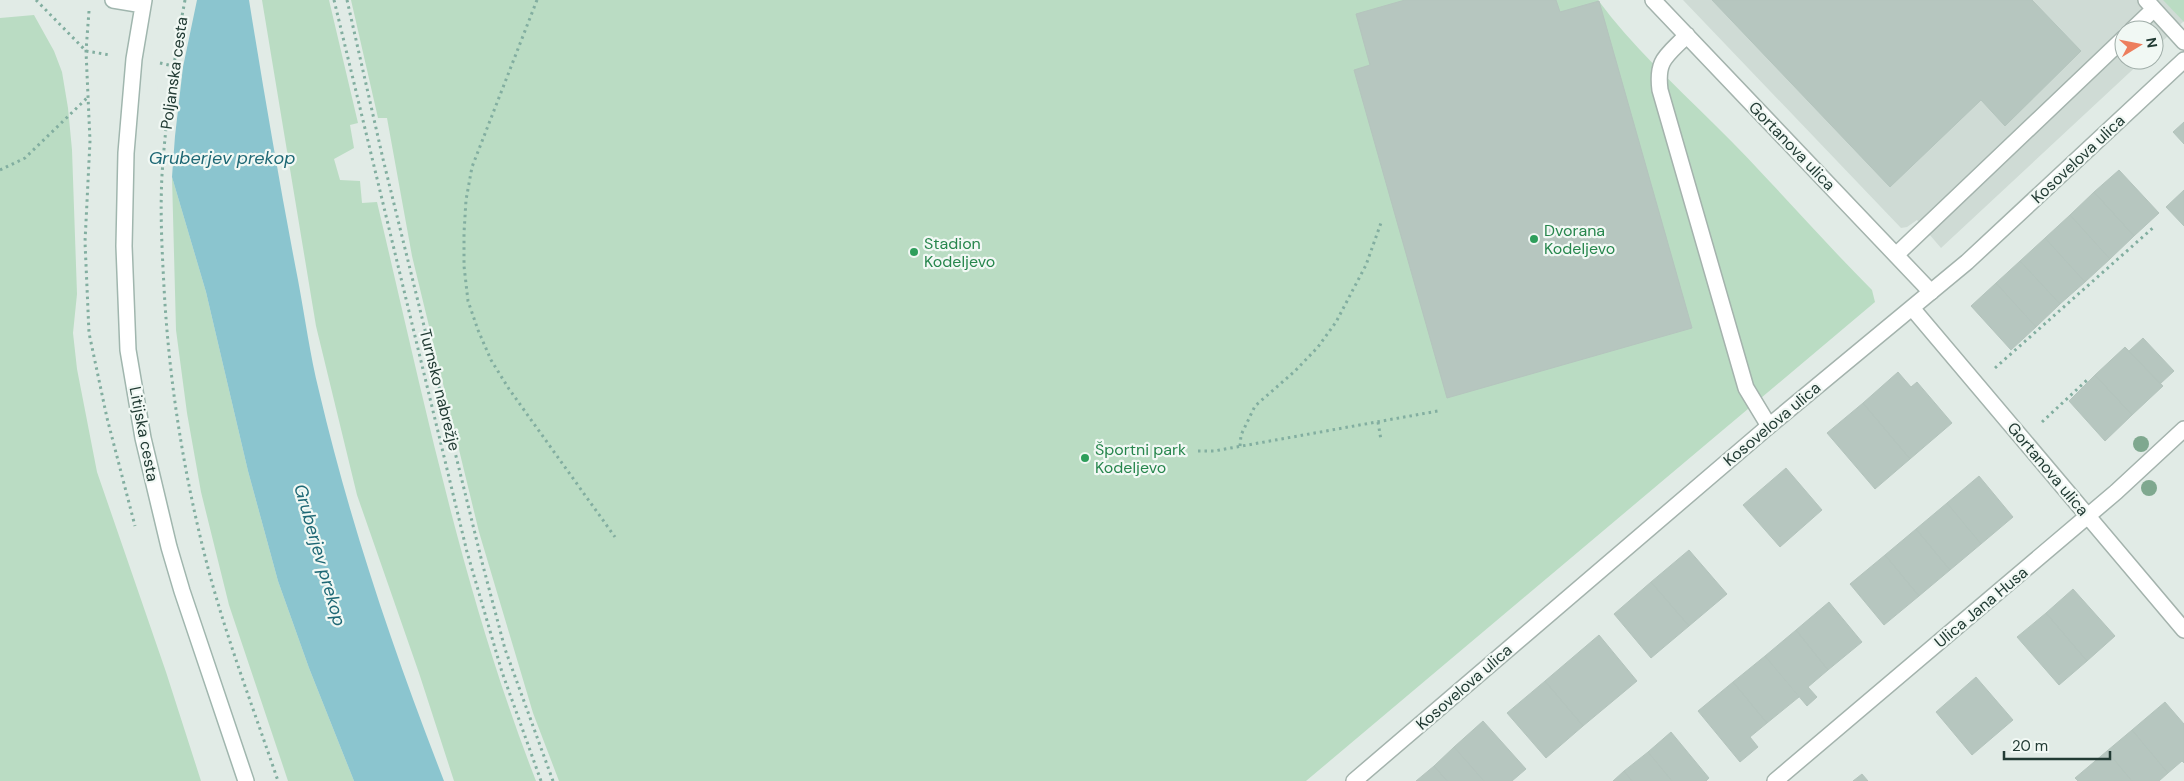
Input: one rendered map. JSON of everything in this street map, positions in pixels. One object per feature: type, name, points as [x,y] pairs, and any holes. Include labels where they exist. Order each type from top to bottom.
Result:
[{"type":"street","name":"Gortanova ulica","points":[[1653,0],[1931,292]]},
{"type":"street","points":[[115,1],[144,2]]},
{"type":"street","name":"Litijska cesta","points":[[144,2],[132,74],[126,153],[124,211],[128,350],[143,438],[169,547],[182,592],[246,781]]},
{"type":"street","points":[[2139,20],[2150,4],[2184,42]]},
{"type":"street","points":[[1687,35],[1662,62],[1658,74],[1660,90],[1746,388],[1769,426]]},
{"type":"street","points":[[1896,256],[2114,48]]},
{"type":"street","name":"Kosovelova ulica","points":[[1354,781],[1769,426],[1967,262],[2184,60]]},
{"type":"street","name":"Gortanova ulica","points":[[1912,308],[2184,630]]},
{"type":"street","name":"Ulica Jana Husa","points":[[1774,781],[2088,516],[2184,429]]},
{"type":"path","points":[[36,0],[86,51]]},
{"type":"path","name":"Poljanska cesta","points":[[185,0],[173,66],[162,176],[162,258],[166,328],[173,391],[196,521],[214,586],[278,781]]},
{"type":"path","name":"Turnsko nabrežje","points":[[334,0],[467,552],[502,672],[541,781]]},
{"type":"path","points":[[347,0],[382,159],[482,562],[505,649],[552,781]]},
{"type":"path","points":[[537,0],[472,167],[466,208],[465,275],[471,308],[491,360],[508,389],[615,537]]},
{"type":"path","points":[[89,8],[86,51],[90,141],[85,242],[89,333]]},
{"type":"path","points":[[0,170],[25,158],[87,97]]},
{"type":"path","points":[[1240,446],[1241,434],[1255,406],[1301,365],[1318,347],[1336,322],[1366,264],[1382,220]]},
{"type":"path","points":[[2002,362],[2155,226]]},
{"type":"path","points":[[2047,417],[2087,380]]},
{"type":"path","points":[[1198,451],[1240,446],[1438,411]]},
{"type":"path","points":[[1378,422],[1381,440]]},
{"type":"shaded area","points":[[1683,0],[2184,0],[2184,21],[2164,40],[2164,20],[2114,20],[2114,70],[2132,70],[1941,248],[1917,220],[1907,227],[1901,228]]},
{"type":"green space","points":[[262,0],[329,0],[358,123],[350,125],[354,148],[334,159],[340,180],[360,181],[362,203],[377,202],[428,421],[466,567],[510,710],[536,781],[454,781],[419,673],[357,495],[316,326]]},
{"type":"green space","name":"Športni park Kodeljevo","points":[[351,0],[1598,0],[1639,49],[1735,145],[1872,290],[1875,302],[1306,781],[559,781],[533,713],[479,532],[412,256],[387,118],[378,118]]},
{"type":"green space","points":[[2163,0],[2184,0],[2184,22]]},
{"type":"green space","points":[[34,15],[54,51],[62,72],[68,108],[72,150],[77,294],[73,333],[77,369],[97,472],[166,672],[201,781],[0,781],[0,18]]},
{"type":"green space","points":[[172,177],[206,292],[248,471],[278,581],[309,668],[354,781],[288,781],[229,605],[201,492],[187,413],[176,330]]},
{"type":"water","name":"Gruberjev prekop","points":[[148,0],[249,0],[310,350],[332,442],[359,540],[375,589],[444,781],[354,781],[309,668],[278,581],[248,471],[206,292],[172,177]]},
{"type":"pier","points":[[145,0],[197,0],[183,67],[172,177],[170,176]]},
{"type":"building","name":"Dvorana Kodeljevo","points":[[1405,0],[1556,0],[1560,12],[1599,1],[1692,328],[1447,398],[1354,70],[1370,65],[1356,14]]},
{"type":"building","points":[[1712,0],[2032,0],[2081,51],[2005,126],[1981,100],[1890,187]]},
{"type":"building","points":[[2184,122],[2184,144],[2173,132]]},
{"type":"building","points":[[2119,170],[2159,213],[2134,236],[2094,192]]},
{"type":"building","points":[[2184,190],[2184,226],[2166,207]]},
{"type":"building","points":[[2094,192],[2134,236],[2110,259],[2070,215]]},
{"type":"building","points":[[2070,215],[2110,259],[2085,282],[2045,238]]},
{"type":"building","points":[[2045,238],[2085,282],[2060,304],[2020,261]]},
{"type":"building","points":[[2020,261],[2060,304],[2036,327],[1996,283]]},
{"type":"building","points":[[1996,283],[2036,327],[2011,350],[1971,306]]},
{"type":"building","points":[[2143,338],[2174,371],[2160,384],[2129,351]]},
{"type":"building","points":[[2125,347],[2163,386],[2132,415],[2095,375]]},
{"type":"building","points":[[1898,372],[1911,387],[1917,382],[1952,423],[1910,459],[1863,403]]},
{"type":"building","points":[[2095,375],[2132,415],[2105,441],[2069,401]]},
{"type":"building","points":[[1863,403],[1910,459],[1875,489],[1827,433]]},
{"type":"building","points":[[1786,468],[1822,510],[1780,547],[1743,505]]},
{"type":"building","points":[[1979,476],[2013,517],[1981,544],[1947,503]]},
{"type":"building","points":[[1947,503],[1981,544],[1950,570],[1916,529]]},
{"type":"building","points":[[1916,529],[1950,570],[1919,596],[1885,555]]},
{"type":"building","points":[[1689,550],[1727,594],[1689,626],[1651,582]]},
{"type":"building","points":[[1885,555],[1919,596],[1884,625],[1850,584]]},
{"type":"building","points":[[1651,582],[1689,626],[1651,658],[1614,614]]},
{"type":"building","points":[[2073,589],[2115,636],[2087,661],[2046,613]]},
{"type":"building","points":[[1829,602],[1862,642],[1828,670],[1796,630]]},
{"type":"building","points":[[2046,613],[2087,661],[2059,685],[2017,637]]},
{"type":"building","points":[[1796,630],[1828,670],[1808,687],[1817,697],[1807,706],[1765,656]]},
{"type":"building","points":[[1599,635],[1637,681],[1583,726],[1545,681]]},
{"type":"building","points":[[1765,656],[1799,697],[1767,723],[1733,682]]},
{"type":"building","points":[[1976,677],[2013,720],[1972,755],[1936,712]]},
{"type":"building","points":[[1545,681],[1583,726],[1546,758],[1507,713]]},
{"type":"building","points":[[1733,682],[1767,723],[1750,737],[1758,747],[1740,762],[1698,711]]},
{"type":"building","points":[[2165,702],[2184,724],[2184,763],[2182,761],[2168,773],[2132,730]]},
{"type":"building","points":[[1483,721],[1526,769],[1512,781],[1484,781],[1454,747]]},
{"type":"building","points":[[2132,730],[2168,773],[2159,781],[2132,781],[2107,751]]},
{"type":"building","points":[[1671,732],[1709,778],[1706,781],[1672,781],[1648,752]]},
{"type":"building","points":[[1454,747],[1484,781],[1447,781],[1434,766]]},
{"type":"building","points":[[2107,751],[2132,781],[2078,781],[2075,778]]},
{"type":"building","points":[[1648,752],[1672,781],[1632,781],[1624,771]]},
{"type":"building","points":[[1434,766],[1447,781],[1416,781]]},
{"type":"building","points":[[1624,771],[1632,781],[1613,781]]},
{"type":"building","points":[[1862,774],[1868,781],[1853,781]]},
{"type":"place","name":"Dvorana Kodeljevo","points":[[1534,239]]},
{"type":"place","name":"Stadion Kodeljevo","points":[[914,252]]},
{"type":"place","name":"Športni park Kodeljevo","points":[[1085,458]]}]
